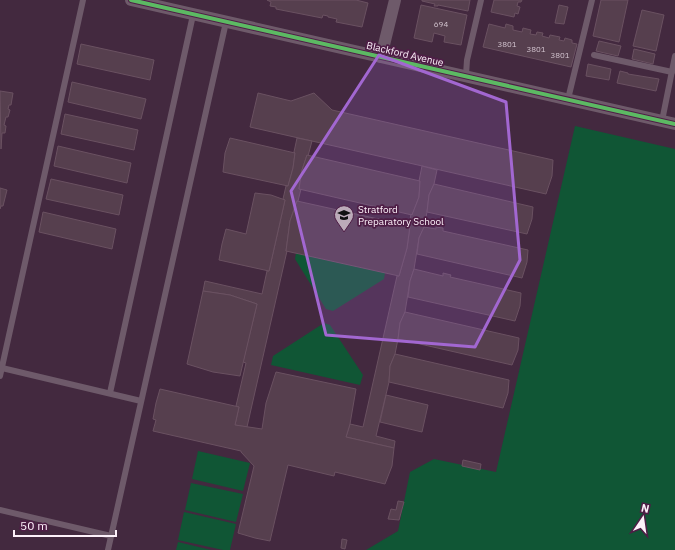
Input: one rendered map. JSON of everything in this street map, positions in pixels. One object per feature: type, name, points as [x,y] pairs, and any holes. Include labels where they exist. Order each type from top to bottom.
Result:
[{"type":"street","name":"Blackford Avenue","points":[[131,0],[158,3],[226,22],[675,124]]},
{"type":"street","points":[[381,56],[395,0]]},
{"type":"lane","points":[[0,376],[83,0]]},
{"type":"lane","points":[[466,76],[466,60],[480,0]]},
{"type":"lane","points":[[568,99],[592,0]]},
{"type":"lane","points":[[110,393],[193,14]]},
{"type":"lane","points":[[108,550],[226,22]]},
{"type":"lane","points":[[594,55],[672,72]]},
{"type":"lane","points":[[662,121],[675,56]]},
{"type":"lane","points":[[2,368],[141,401]]},
{"type":"lane","points":[[0,510],[111,536]]},
{"type":"highlighted area","points":[[379,55],[506,102],[520,260],[475,347],[326,335],[291,191]]},
{"type":"green space","points":[[575,126],[675,149],[675,550],[366,550],[398,531],[410,472],[434,459],[496,472]]},
{"type":"green space","points":[[296,253],[385,273],[384,279],[333,311],[326,309],[295,259]]},
{"type":"green space","points":[[324,323],[330,325],[363,375],[360,385],[271,365],[273,356]]},
{"type":"green space","points":[[198,451],[250,463],[243,491],[192,479]]},
{"type":"green space","points":[[191,483],[243,494],[236,522],[185,510]]},
{"type":"green space","points":[[184,512],[236,524],[230,550],[223,550],[178,540]]},
{"type":"green space","points":[[178,542],[211,550],[176,550]]},
{"type":"building","points":[[267,0],[356,0],[368,3],[362,27],[336,22],[337,19],[328,16],[323,15],[322,18],[276,9],[276,7],[270,6],[271,2]]},
{"type":"building","points":[[422,0],[470,0],[468,11],[438,5],[434,6],[435,4]]},
{"type":"building","points":[[494,0],[522,0],[521,2],[518,2],[517,6],[520,7],[518,14],[515,13],[514,17],[491,12]]},
{"type":"building","points":[[601,0],[628,0],[619,42],[593,36]]},
{"type":"building","points":[[421,5],[467,15],[461,45],[444,42],[445,36],[434,33],[432,42],[414,38]]},
{"type":"building","points":[[559,5],[568,7],[564,24],[555,23]]},
{"type":"building","points":[[642,10],[664,15],[656,51],[633,46]]},
{"type":"building","points":[[489,24],[505,28],[506,24],[513,26],[513,30],[522,32],[523,28],[531,30],[530,34],[536,35],[537,32],[543,33],[542,36],[549,38],[550,35],[560,37],[559,40],[564,41],[565,38],[572,40],[572,43],[577,44],[571,67],[483,47]]},
{"type":"building","points":[[599,41],[621,46],[618,56],[596,51]]},
{"type":"building","points":[[81,44],[154,60],[150,80],[77,64]]},
{"type":"building","points":[[634,49],[655,54],[653,64],[632,59]]},
{"type":"building","points":[[588,64],[611,69],[609,80],[586,76]]},
{"type":"building","points":[[620,71],[628,74],[659,79],[656,91],[617,83]]},
{"type":"building","points":[[72,82],[146,99],[141,119],[68,102]]},
{"type":"building","points":[[0,91],[13,93],[11,105],[9,105],[8,109],[10,110],[4,125],[6,126],[5,133],[2,133],[1,149]]},
{"type":"building","points":[[258,93],[291,101],[314,93],[332,110],[553,160],[552,176],[546,194],[250,127]]},
{"type":"building","points":[[65,114],[138,130],[134,150],[61,134]]},
{"type":"building","points":[[230,138],[295,153],[288,186],[223,172],[225,153]]},
{"type":"building","points":[[297,138],[312,141],[302,170],[299,189],[301,189],[298,201],[290,221],[287,251],[247,427],[235,425],[239,407],[236,406],[246,363],[243,362],[257,304],[230,295],[203,291],[205,281],[262,294],[267,271],[269,271],[285,200],[283,199],[286,186],[288,186],[293,168]]},
{"type":"building","points":[[58,146],[131,163],[127,183],[54,166]]},
{"type":"building","points":[[307,155],[420,181],[419,197],[412,215],[299,189],[302,170]]},
{"type":"building","points":[[422,166],[437,170],[434,184],[429,195],[424,227],[419,238],[405,312],[400,323],[395,354],[390,366],[389,382],[376,436],[395,441],[394,448],[346,437],[350,424],[363,427],[397,276],[399,276],[407,248],[411,214],[412,215],[419,197],[419,181]]},
{"type":"building","points":[[51,179],[123,195],[119,215],[46,199]]},
{"type":"building","points":[[434,184],[533,207],[532,219],[527,234],[427,212],[429,195]]},
{"type":"building","points":[[0,188],[7,190],[3,206],[1,206],[0,209]]},
{"type":"building","points":[[255,193],[271,195],[285,200],[269,271],[219,260],[226,229],[246,234]]},
{"type":"building","points":[[297,201],[410,226],[407,248],[399,276],[286,251],[290,221]]},
{"type":"building","points":[[43,212],[116,229],[112,249],[39,232]]},
{"type":"building","points":[[424,227],[436,229],[436,227],[443,228],[443,231],[528,250],[527,262],[522,278],[417,254],[419,238]]},
{"type":"building","points":[[414,269],[443,276],[443,273],[451,275],[450,277],[521,293],[520,306],[515,321],[408,297],[410,281]]},
{"type":"building","points":[[203,291],[230,295],[257,304],[240,376],[213,372],[187,364]]},
{"type":"building","points":[[405,312],[519,338],[518,350],[512,365],[398,339],[400,323]]},
{"type":"building","points":[[395,354],[509,380],[508,393],[503,408],[389,382],[390,366]]},
{"type":"building","points":[[276,372],[356,389],[350,424],[346,437],[394,448],[392,466],[385,484],[335,472],[334,476],[288,465],[270,541],[238,533],[254,466],[241,451],[153,431],[156,420],[153,419],[160,389],[239,407],[235,425],[262,429],[266,403]]},
{"type":"building","points":[[386,395],[428,405],[422,432],[380,422]]},
{"type":"building","points":[[463,460],[481,464],[480,470],[462,466]]},
{"type":"building","points":[[398,501],[404,502],[399,520],[388,519],[391,509],[396,510]]},
{"type":"building","points":[[342,539],[347,540],[345,549],[341,548]]},
{"type":"cycle path","points":[[131,0],[675,124]]},
{"type":"place","name":"Stratford Preparatory School","points":[[344,232]]}]
